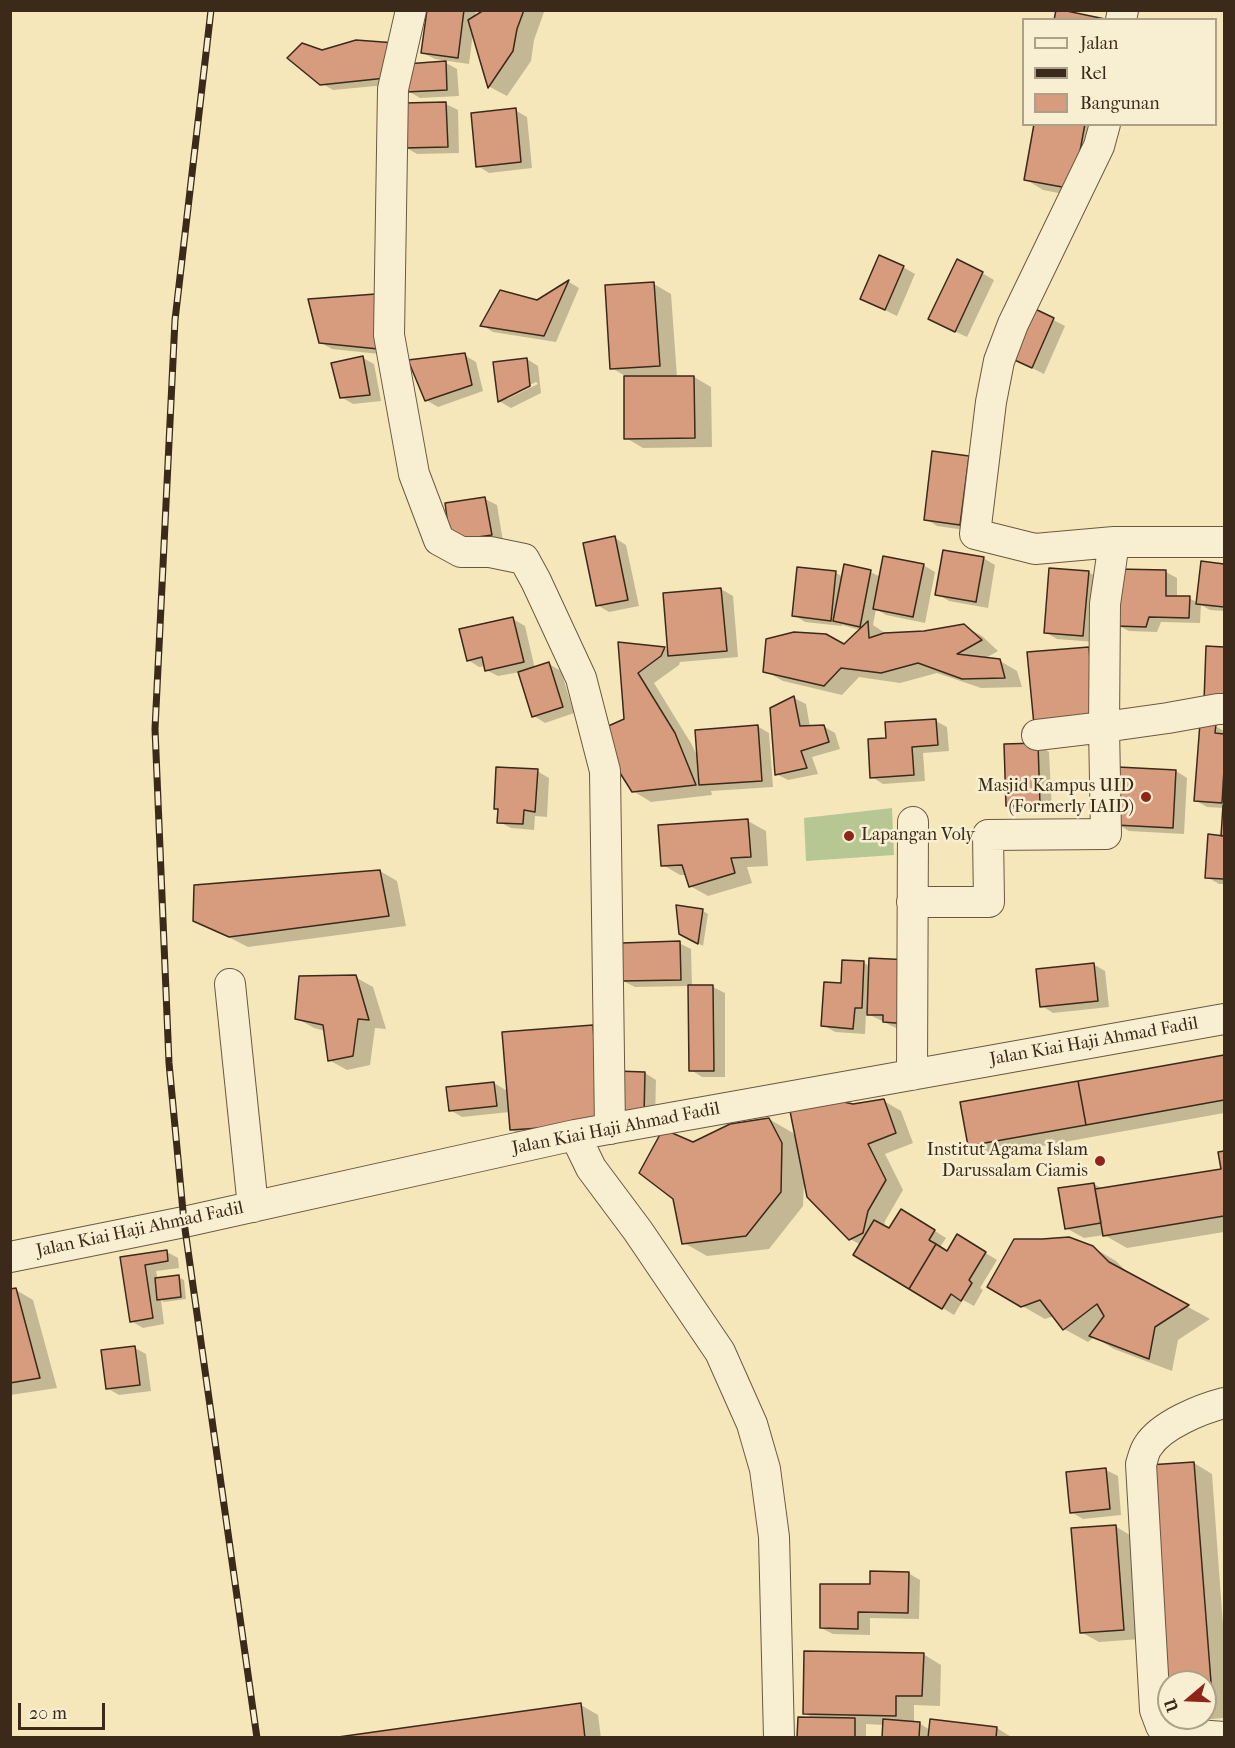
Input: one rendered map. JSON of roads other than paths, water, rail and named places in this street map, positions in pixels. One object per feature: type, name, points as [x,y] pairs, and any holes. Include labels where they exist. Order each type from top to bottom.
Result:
[{"type":"street","points":[[411,10],[393,89],[389,335],[395,370],[414,474],[439,540],[461,552],[490,552],[524,559],[582,678],[605,771],[610,1129]]},
{"type":"street","points":[[1104,126],[1099,146],[1013,324],[999,361],[991,402],[975,534],[1035,549],[1114,542],[1224,542]]},
{"type":"street","points":[[912,902],[989,902],[988,835],[1106,834],[1104,727],[1106,603],[1114,542]]},
{"type":"street","points":[[1037,735],[1224,709]]},
{"type":"street","points":[[912,822],[912,1075]]},
{"type":"street","points":[[230,984],[253,1207]]},
{"type":"street","name":"Jalan Kiai Haji Ahmad Fadil","points":[[10,1257],[253,1207],[575,1135],[1224,1019]]},
{"type":"street","points":[[575,1135],[591,1168],[638,1231],[720,1352],[752,1424],[765,1468],[774,1537],[779,1737]]},
{"type":"street","points":[[1224,1403],[1189,1416],[1166,1429],[1148,1446],[1141,1464],[1155,1710],[1161,1726],[1169,1733],[1224,1737]]},
{"type":"railway","points":[[211,10],[175,320],[155,729],[169,1063],[184,1222],[257,1738]]},
{"type":"place","name":"Masjid Kampus UID (Formerly IAID)","points":[[1146,797]]},
{"type":"place","name":"Lapangan Voly","points":[[849,836]]},
{"type":"place","name":"Institut Agama Islam Darussalam Ciamis","points":[[1100,1161]]}]
